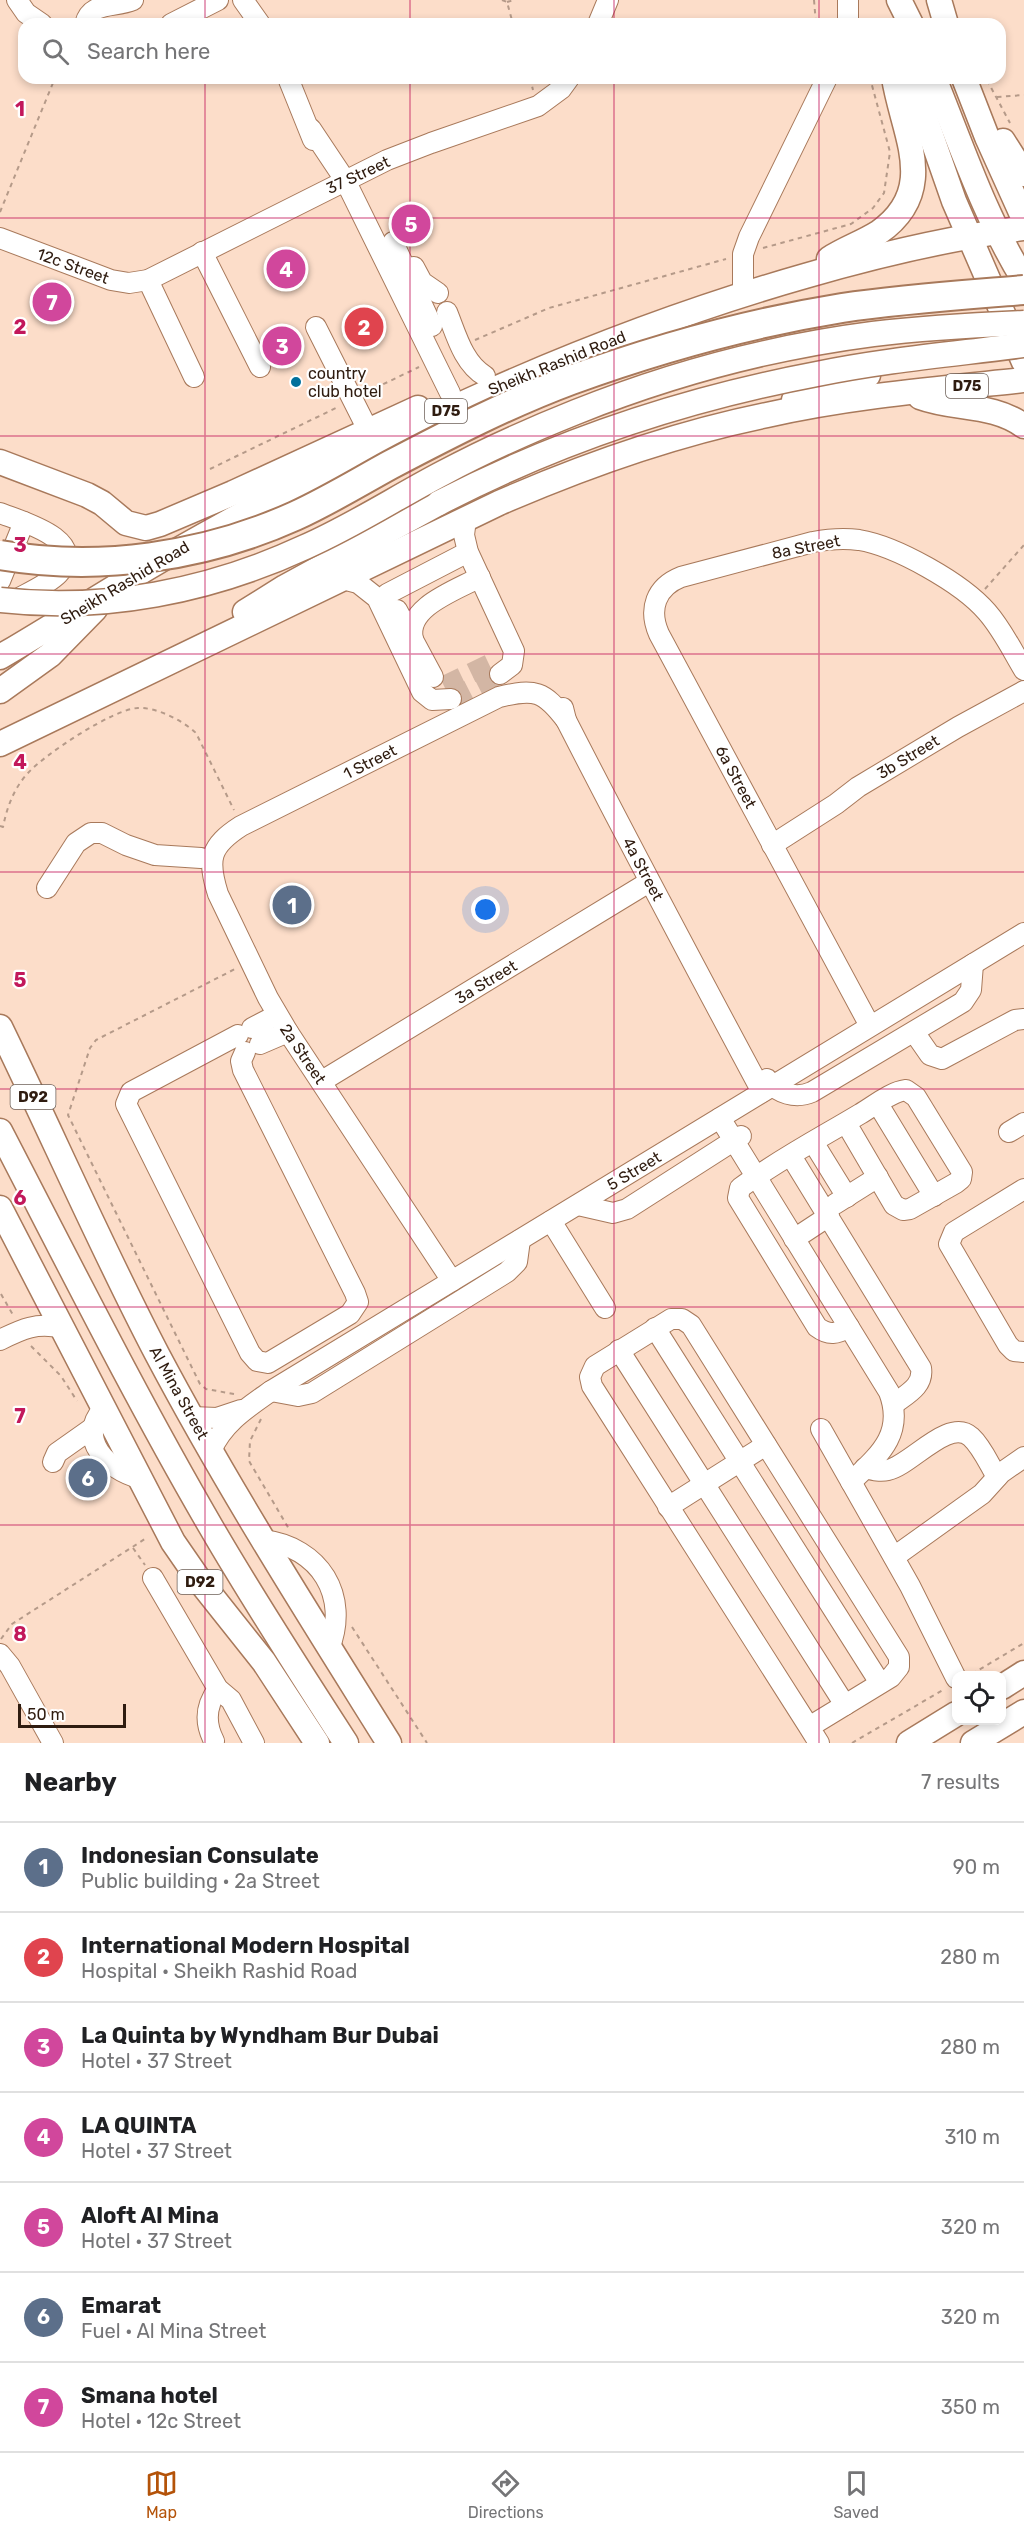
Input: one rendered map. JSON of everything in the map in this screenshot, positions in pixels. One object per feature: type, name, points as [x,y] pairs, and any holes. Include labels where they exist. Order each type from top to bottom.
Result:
[{"type":"highway","points":[[0,555],[41,561],[94,562],[156,556],[217,544],[295,516],[437,440],[523,400],[567,381],[657,350],[749,326],[1014,278]]},
{"type":"main road","points":[[939,0],[944,18]]},
{"type":"main road","points":[[803,276],[832,256],[884,229],[906,202],[913,182],[914,161],[895,84]]},
{"type":"main road","points":[[913,84],[935,150],[969,236],[1014,278],[1023,351]]},
{"type":"main road","points":[[936,84],[1024,304]]},
{"type":"main road","points":[[966,84],[1024,219]]},
{"type":"main road","points":[[972,101],[998,134],[1024,174]]},
{"type":"main road","name":"Sheikh Rashid Road","points":[[0,657],[110,590],[311,478],[449,409],[560,360],[743,293],[897,250],[1024,228]]},
{"type":"main road","points":[[0,600],[105,601],[169,592],[236,575],[304,548],[356,522],[446,471],[528,432],[606,401],[676,377],[777,351],[839,339],[919,329],[1024,323]]},
{"type":"main road","points":[[768,414],[805,394],[844,380],[1023,351]]},
{"type":"main road","points":[[182,657],[241,614],[285,587],[439,503],[503,471],[569,443],[713,397],[818,373],[1023,351]]},
{"type":"main road","points":[[0,462],[87,495],[102,503],[126,523],[146,528],[233,493],[504,367],[526,360],[560,360]]},
{"type":"main road","name":"D75","points":[[0,744],[538,485],[630,452],[768,414],[910,392],[1024,380]]},
{"type":"main road","points":[[910,392],[936,402],[994,411],[1024,426]]},
{"type":"main road","points":[[0,691],[33,669],[67,640],[110,590]]},
{"type":"main road","points":[[0,641],[44,631]]},
{"type":"main road","name":"Al Mina Street","points":[[0,1028],[126,1294],[192,1417],[263,1540],[389,1743]]},
{"type":"main road","points":[[0,1131],[108,1341],[211,1527],[346,1743]]},
{"type":"main road","name":"D92","points":[[0,1208],[62,1328],[96,1420],[139,1478],[186,1564],[258,1654],[317,1743]]},
{"type":"main road","points":[[186,1564],[216,1589],[240,1617],[307,1708],[339,1743]]},
{"type":"main road","points":[[1006,1684],[1024,1673]]},
{"type":"main road","points":[[909,1743],[952,1717]]},
{"type":"main road","points":[[985,1739],[1020,1718]]},
{"type":"street","points":[[16,0],[33,18]]},
{"type":"street","points":[[87,18],[88,14],[99,6],[121,4],[133,0]]},
{"type":"street","points":[[183,18],[218,0]]},
{"type":"street","points":[[243,0],[256,18]]},
{"type":"street","points":[[260,0],[265,18]]},
{"type":"street","points":[[600,18],[608,0]]},
{"type":"street","points":[[848,0],[848,18]]},
{"type":"street","points":[[291,84],[338,184],[452,391]]},
{"type":"street","name":"37 Street","points":[[148,280],[338,184],[431,143],[526,112],[550,98],[563,84]]},
{"type":"street","points":[[743,293],[743,254],[749,237],[824,84]]},
{"type":"street","name":"12c Street","points":[[0,238],[111,280],[129,283],[148,280]]},
{"type":"street","points":[[397,240],[429,291],[452,391]]},
{"type":"street","points":[[202,252],[260,367]]},
{"type":"street","points":[[148,280],[195,377]]},
{"type":"street","points":[[447,312],[471,365],[485,376]]},
{"type":"street","points":[[316,327],[368,430]]},
{"type":"street","points":[[0,513],[57,538],[64,549],[62,569],[52,578],[0,609]]},
{"type":"street","points":[[466,519],[464,535],[468,552],[514,651],[512,665],[497,668]]},
{"type":"street","points":[[0,581],[24,522]]},
{"type":"street","name":"8a Street","points":[[656,600],[666,585],[681,577],[813,542],[860,540],[889,549],[951,581],[976,600],[996,624],[1024,670]]},
{"type":"street","points":[[388,597],[468,552]]},
{"type":"street","points":[[388,597],[401,603],[413,602],[478,573]]},
{"type":"street","points":[[413,639],[412,624],[420,612],[478,573]]},
{"type":"street","points":[[350,576],[370,579],[388,597],[443,687],[424,684],[413,673],[377,598],[350,576]]},
{"type":"street","name":"6a Street","points":[[656,600],[653,617],[659,634],[769,840],[875,1024]]},
{"type":"street","name":"1 Street","points":[[205,854],[221,840],[237,820],[499,697],[519,682],[534,679],[540,687]]},
{"type":"street","name":"3b Street","points":[[958,727],[986,705],[1024,681]]},
{"type":"street","name":"4a Street","points":[[540,687],[566,720],[649,882],[767,1089]]},
{"type":"street","name":"3b Street","points":[[769,840],[832,798],[858,786],[1024,691]]},
{"type":"street","points":[[47,888],[76,843],[91,833],[102,833],[126,845],[155,855],[205,854]]},
{"type":"street","name":"2a Street","points":[[205,854],[204,874],[218,894],[277,1015],[322,1081],[448,1284]]},
{"type":"street","name":"3a Street","points":[[322,1081],[649,882]]},
{"type":"street","name":"5 Street","points":[[192,1417],[217,1418],[255,1402],[973,964],[1022,938]]},
{"type":"street","points":[[767,1089],[789,1095],[807,1095],[914,1032],[966,999],[972,986],[973,964]]},
{"type":"street","points":[[277,1015],[249,1040],[241,1061],[243,1070],[357,1298],[356,1307],[350,1314],[267,1363],[257,1361],[250,1353],[126,1104],[131,1092],[249,1040],[288,1032]]},
{"type":"street","points":[[914,1032],[930,1055],[942,1059],[1015,1020],[1024,1019]]},
{"type":"street","points":[[846,1123],[894,1204],[900,1209],[910,1209],[934,1196],[958,1182],[962,1175],[914,1093],[902,1090],[791,1155],[740,1188],[738,1198],[814,1322],[828,1334],[835,1334],[849,1327]]},
{"type":"street","points":[[878,1104],[934,1196]]},
{"type":"street","points":[[724,1116],[794,1239],[889,1392],[894,1404],[893,1431],[888,1443],[850,1482]]},
{"type":"street","points":[[578,1205],[613,1213],[627,1209],[737,1138]]},
{"type":"street","points":[[813,1142],[847,1197]]},
{"type":"street","points":[[791,1155],[921,1368],[921,1380],[918,1386],[894,1404]]},
{"type":"street","points":[[794,1239],[847,1197],[878,1177]]},
{"type":"street","points":[[1024,1189],[954,1232],[949,1244],[1008,1345],[1014,1351],[1024,1352]]},
{"type":"street","points":[[551,1221],[605,1308]]},
{"type":"street","points":[[255,1402],[312,1393],[507,1272],[516,1262],[520,1240]]},
{"type":"street","points":[[0,1340],[23,1328],[38,1314],[46,1298]]},
{"type":"street","points":[[676,1318],[691,1325],[899,1657],[897,1670],[845,1705],[814,1735],[590,1382],[595,1366],[655,1328],[666,1320],[676,1318]]},
{"type":"street","points":[[23,1328],[44,1325],[62,1328]]},
{"type":"street","points":[[655,1328],[880,1683]]},
{"type":"street","points":[[619,1350],[845,1705]]},
{"type":"street","name":"5 Street","points":[[211,1451],[224,1430],[255,1402]]},
{"type":"street","points":[[53,1462],[57,1453],[96,1420]]},
{"type":"street","points":[[820,1430],[894,1557],[952,1683]]},
{"type":"street","points":[[865,1468],[880,1471],[896,1468],[944,1436],[955,1432],[968,1434],[972,1438],[997,1477]]},
{"type":"street","points":[[668,1507],[766,1445]]},
{"type":"street","points":[[894,1557],[982,1494],[997,1477],[1024,1457]]},
{"type":"street","points":[[263,1540],[284,1544],[304,1554],[319,1569],[330,1587],[336,1618],[329,1649]]},
{"type":"street","points":[[153,1578],[219,1689],[231,1700],[254,1743]]},
{"type":"street","points":[[0,1654],[5,1658],[7,1669],[53,1743]]},
{"type":"street","points":[[214,1741],[209,1730],[207,1715],[210,1701],[219,1689]]},
{"type":"street","points":[[219,1689],[220,1706],[240,1743]]},
{"type":"path","points":[[502,0],[507,2],[514,0]]},
{"type":"path","points":[[814,0],[816,18]]},
{"type":"path","points":[[507,2],[511,18]]},
{"type":"path","points":[[0,212],[53,84]]},
{"type":"path","points":[[461,346],[549,308],[851,224],[873,208],[884,193],[890,152],[872,84]]},
{"type":"path","points":[[988,84],[1012,127]]},
{"type":"path","points":[[996,97],[1024,95]]},
{"type":"path","points":[[210,469],[434,360]]},
{"type":"path","points":[[976,600],[1024,545]]},
{"type":"path","points":[[0,826],[3,827],[8,806],[17,788],[36,765],[116,714],[137,708],[152,710],[170,717],[196,733],[236,812],[237,820]]},
{"type":"path","points":[[239,967],[96,1040],[90,1048],[68,1115],[200,1384],[206,1389],[241,1396],[255,1402],[261,1418],[250,1441],[249,1461],[304,1554]]},
{"type":"path","points":[[1,1294],[23,1328],[30,1346],[61,1376],[96,1420]]},
{"type":"path","points":[[0,1641],[12,1624],[146,1540],[149,1533]]},
{"type":"path","points":[[133,1548],[153,1578]]},
{"type":"path","points":[[336,1618],[352,1627],[427,1743]]},
{"type":"path","points":[[977,1671],[1024,1643]]},
{"type":"path","points":[[852,1743],[952,1683]]},
{"type":"tunnel","points":[[444,686],[494,662]]},
{"type":"tunnel","points":[[451,699],[500,674]]},
{"type":"place","name":"Aloft Al Mina","points":[[411,224]]},
{"type":"place","name":"LA QUINTA","points":[[286,269]]},
{"type":"place","name":"Smana hotel","points":[[52,302]]},
{"type":"place","name":"International Modern Hospital","points":[[364,327]]},
{"type":"place","name":"La Quinta by Wyndham Bur Dubai","points":[[282,346]]},
{"type":"place","name":"country club hotel","points":[[296,382]]},
{"type":"place","name":"Indonesian Consulate","points":[[292,905]]},
{"type":"place","name":"Emarat","points":[[88,1478]]}]
